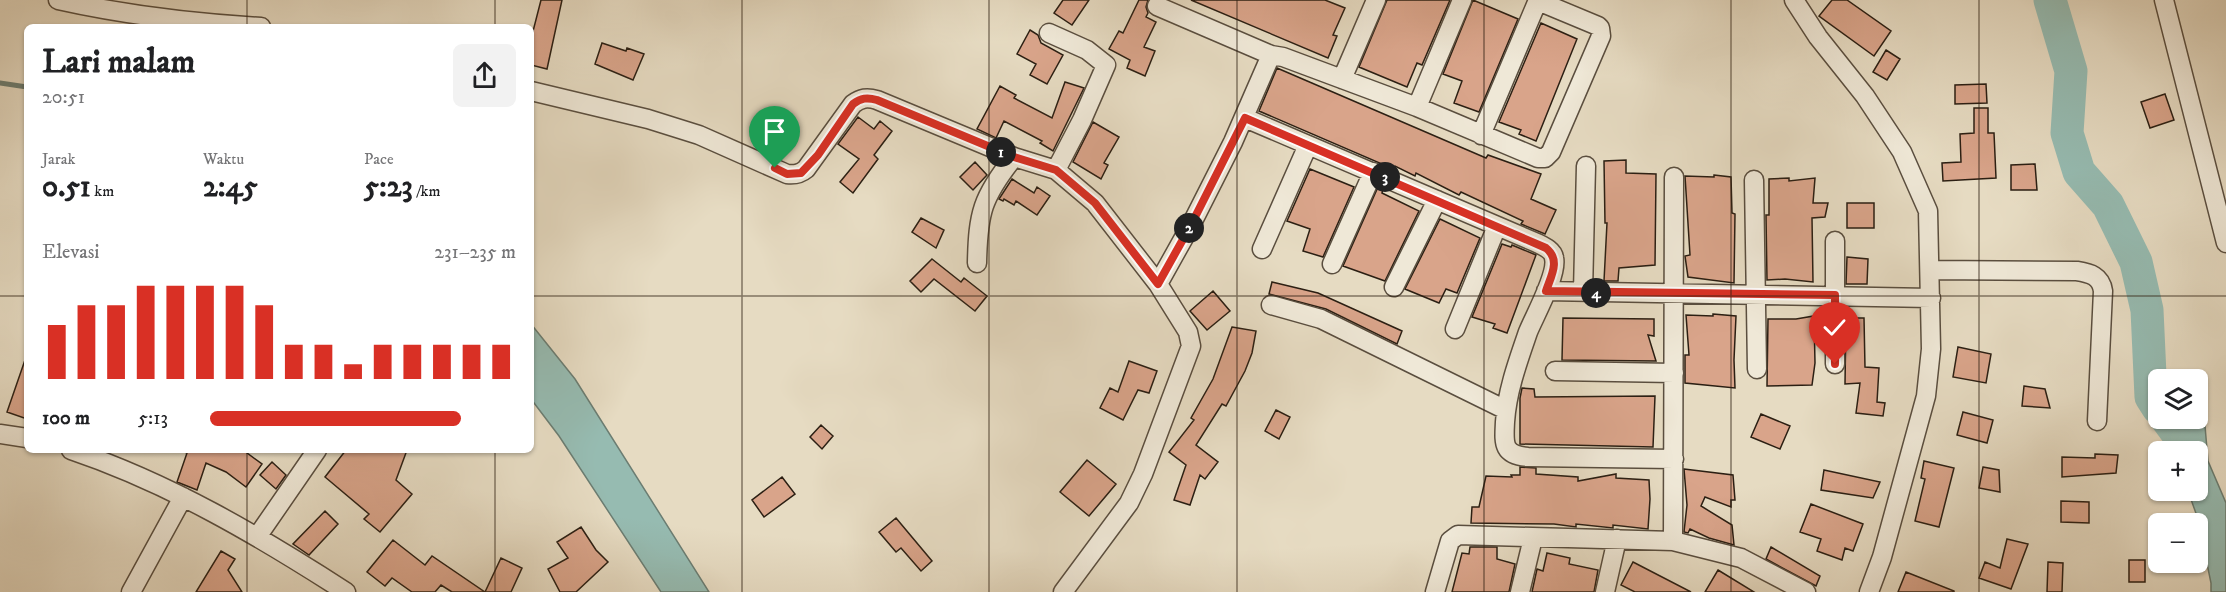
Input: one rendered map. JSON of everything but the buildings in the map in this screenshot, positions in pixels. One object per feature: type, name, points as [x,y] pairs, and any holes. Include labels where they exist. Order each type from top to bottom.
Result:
[{"type":"street","points":[[58,0],[99,9],[205,24]]},
{"type":"street","points":[[1417,106],[1461,0]]},
{"type":"street","points":[[1157,6],[1271,55],[1417,106],[1480,135],[1538,158],[1548,156],[1601,36],[1600,28],[1538,0],[1480,135]]},
{"type":"street","points":[[1794,0],[1818,38],[1865,96],[1902,152],[1928,212],[1931,349],[1926,396],[1882,557],[1869,592]]},
{"type":"street","points":[[2163,0],[2226,243]]},
{"type":"street","points":[[1342,79],[1370,2]]},
{"type":"street","points":[[1049,33],[1087,50],[1106,65],[1082,120],[1056,170]]},
{"type":"street","points":[[1158,284],[1191,225],[1245,118],[1271,55]]},
{"type":"street","points":[[534,92],[648,119],[699,135],[794,175],[806,169],[853,104],[860,99],[869,98],[1014,157],[1056,170],[1095,203],[1158,284],[1188,332],[1191,346],[1143,474],[1129,503],[1063,592]]},
{"type":"street","points":[[1245,118],[1497,226],[1546,248],[1552,253],[1553,270],[1528,332],[1510,387],[1504,439],[1505,446],[1514,455],[1674,459]]},
{"type":"street","points":[[1262,249],[1308,145]]},
{"type":"street","points":[[977,263],[980,219],[987,195],[1014,157]]},
{"type":"street","points":[[1583,292],[1586,166]]},
{"type":"street","points":[[1332,264],[1373,172]]},
{"type":"street","points":[[1673,541],[1674,177]]},
{"type":"street","points":[[1754,180],[1756,369]]},
{"type":"street","points":[[1395,287],[1437,200]]},
{"type":"street","points":[[1455,329],[1497,226]]},
{"type":"street","points":[[1835,241],[1835,364]]},
{"type":"street","points":[[1930,270],[2077,271],[2101,281],[2103,291],[2097,421]]},
{"type":"street","points":[[1546,291],[1931,298]]},
{"type":"street","points":[[1271,305],[1321,319],[1506,410]]},
{"type":"street","points":[[1555,371],[1674,373]]},
{"type":"street","points":[[0,434],[24,438]]},
{"type":"street","points":[[79,453],[138,475],[183,497],[257,537],[346,592]]},
{"type":"street","points":[[257,537],[315,453]]},
{"type":"street","points":[[131,592],[183,497]]},
{"type":"street","points":[[1436,592],[1450,541],[1458,535],[1673,541],[1741,558],[1806,592]]},
{"type":"street","points":[[1520,592],[1533,538]]},
{"type":"street","points":[[1608,591],[1617,539]]},
{"type":"water","points":[[534,328],[575,379],[709,592],[661,592],[559,436],[534,403]]},
{"type":"water","points":[[2178,429],[2205,429],[2206,441],[2174,441]]},
{"type":"water","points":[[2208,461],[2226,503],[2226,592],[2211,592],[2208,568],[2208,513],[2196,513],[2192,501],[2208,501]]},
{"type":"waterway","points":[[2050,0],[2071,71],[2067,133],[2079,172],[2108,205],[2136,262],[2147,310],[2150,369]]},
{"type":"waterway","points":[[0,83],[24,87]]},
{"type":"waterway","points":[[2174,429],[2183,441]]},
{"type":"route","points":[[775,168],[787,174],[801,173],[818,155],[853,104],[860,99],[877,100],[1014,157],[1056,170],[1095,203],[1158,284],[1191,225],[1245,118],[1546,248],[1554,258],[1553,270],[1546,291],[1612,294],[1835,295],[1835,364]]}]
